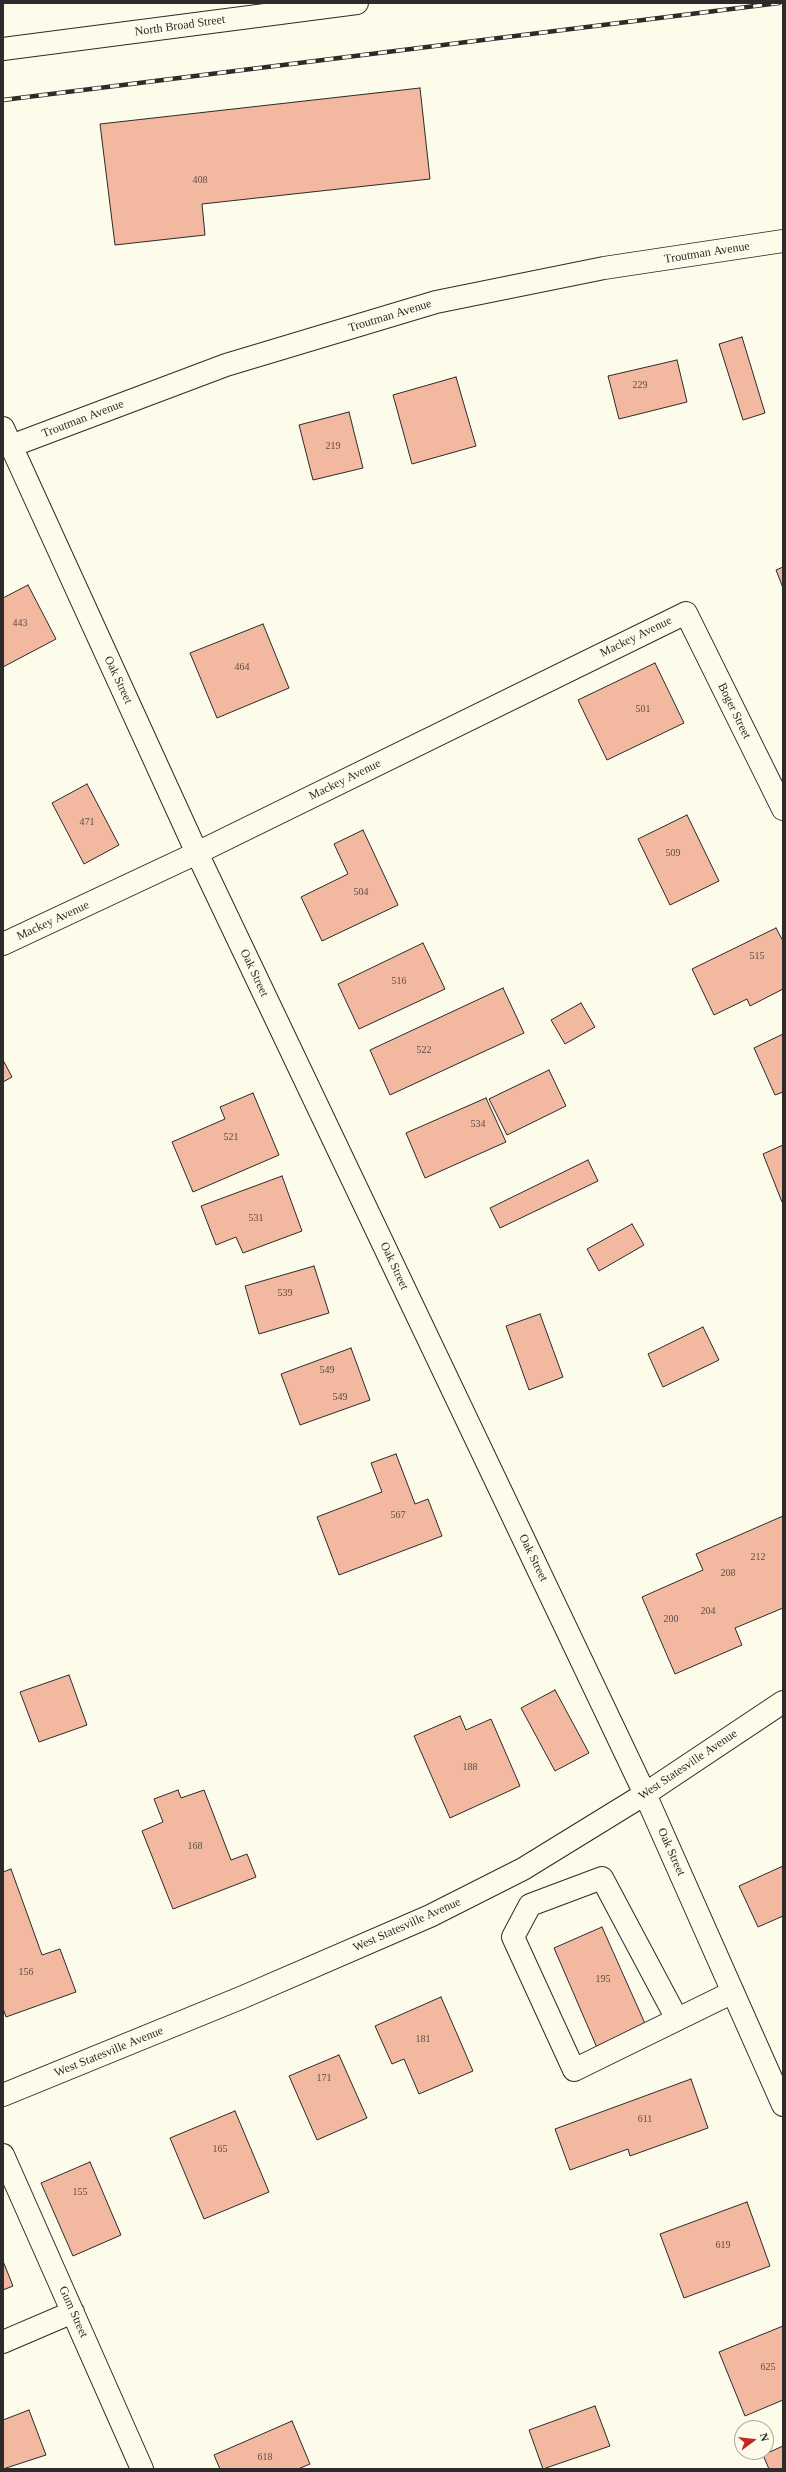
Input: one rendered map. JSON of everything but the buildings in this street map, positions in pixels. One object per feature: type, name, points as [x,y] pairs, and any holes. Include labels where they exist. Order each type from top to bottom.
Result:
[{"type":"street","name":"North Broad Street","points":[[3,49],[357,3]]},
{"type":"street","name":"Troutman Avenue","points":[[7,437],[226,365],[436,302],[604,268],[783,241]]},
{"type":"street","name":"Oak Street","points":[[7,437],[197,853],[645,1794],[783,2105]]},
{"type":"street","name":"Mackey Avenue","points":[[3,944],[197,853],[686,613]]},
{"type":"street","name":"Boger Street","points":[[686,613],[783,809]]},
{"type":"street","name":"West Statesville Avenue","points":[[3,2095],[243,1997],[430,1916],[517,1872],[645,1794],[783,1702]]},
{"type":"street","points":[[517,1872],[530,1905]]},
{"type":"street","points":[[677,2019],[602,1878],[530,1905],[513,1937],[574,2070],[733,1992]]},
{"type":"street","name":"Gum Street","points":[[3,2155],[142,2469]]},
{"type":"street","points":[[3,2342],[73,2312]]},
{"type":"railway","points":[[3,100],[779,3]]}]
